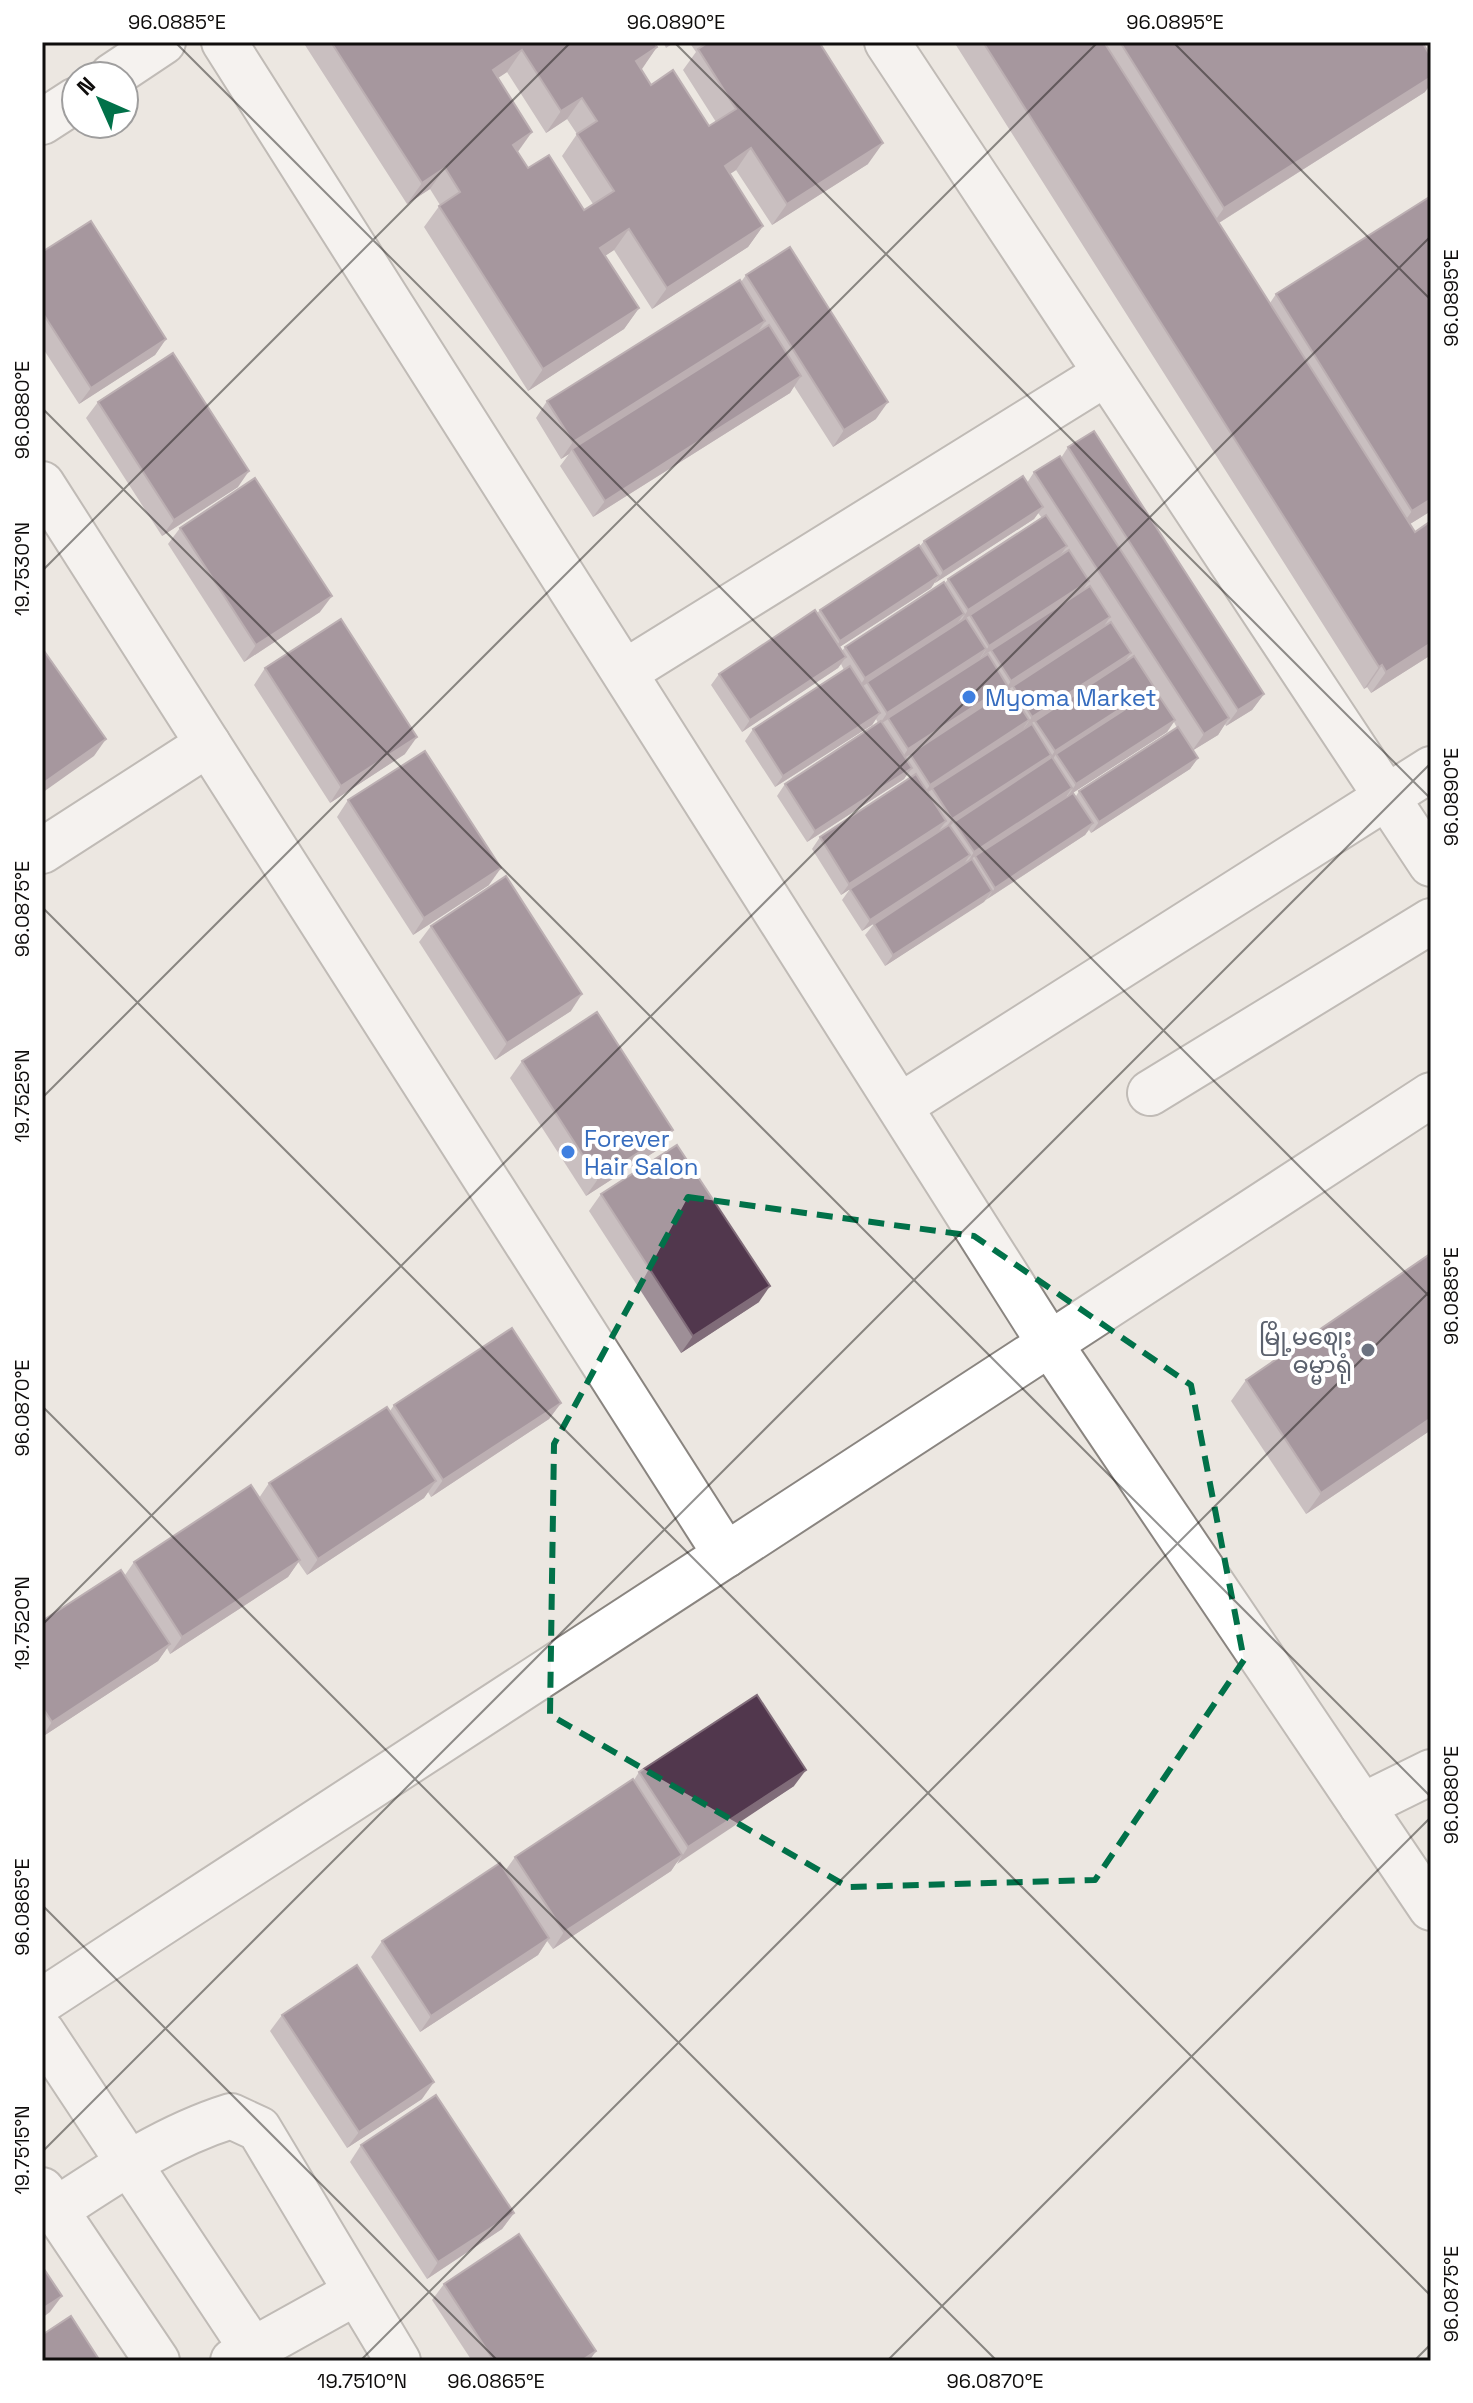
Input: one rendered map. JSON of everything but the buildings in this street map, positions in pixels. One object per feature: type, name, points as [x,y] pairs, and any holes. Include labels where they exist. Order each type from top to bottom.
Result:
[{"type":"street","points":[[136,60],[163,42]]},
{"type":"street","points":[[224,42],[1050,1344],[1431,1908]]},
{"type":"street","points":[[887,42],[1431,864]]},
{"type":"street","points":[[42,122],[60,110]]},
{"type":"street","points":[[625,672],[1105,374]]},
{"type":"street","points":[[42,484],[726,1555]]},
{"type":"street","points":[[42,851],[208,744]]},
{"type":"street","points":[[900,1106],[1431,769]]},
{"type":"street","points":[[1150,1093],[1431,921]]},
{"type":"street","points":[[42,2001],[1431,1095]]},
{"type":"street","points":[[1362,1806],[1431,1772]]},
{"type":"street","points":[[42,2032],[128,2162],[249,2357],[355,2293]]},
{"type":"street","points":[[157,2361],[49,2200],[198,2127],[231,2116],[259,2129],[398,2361]]},
{"type":"highlighted area","points":[[688,1197],[974,1236],[1191,1385],[1244,1660],[1095,1880],[848,1887],[550,1715],[554,1444]]},
{"type":"place","name":"Myoma Market","points":[[969,697]]},
{"type":"place","name":"Forever Hair Salon","points":[[568,1152]]},
{"type":"place","name":"မြို့မဈေး ဓမ္မာရုံ","points":[[1368,1350]]}]
